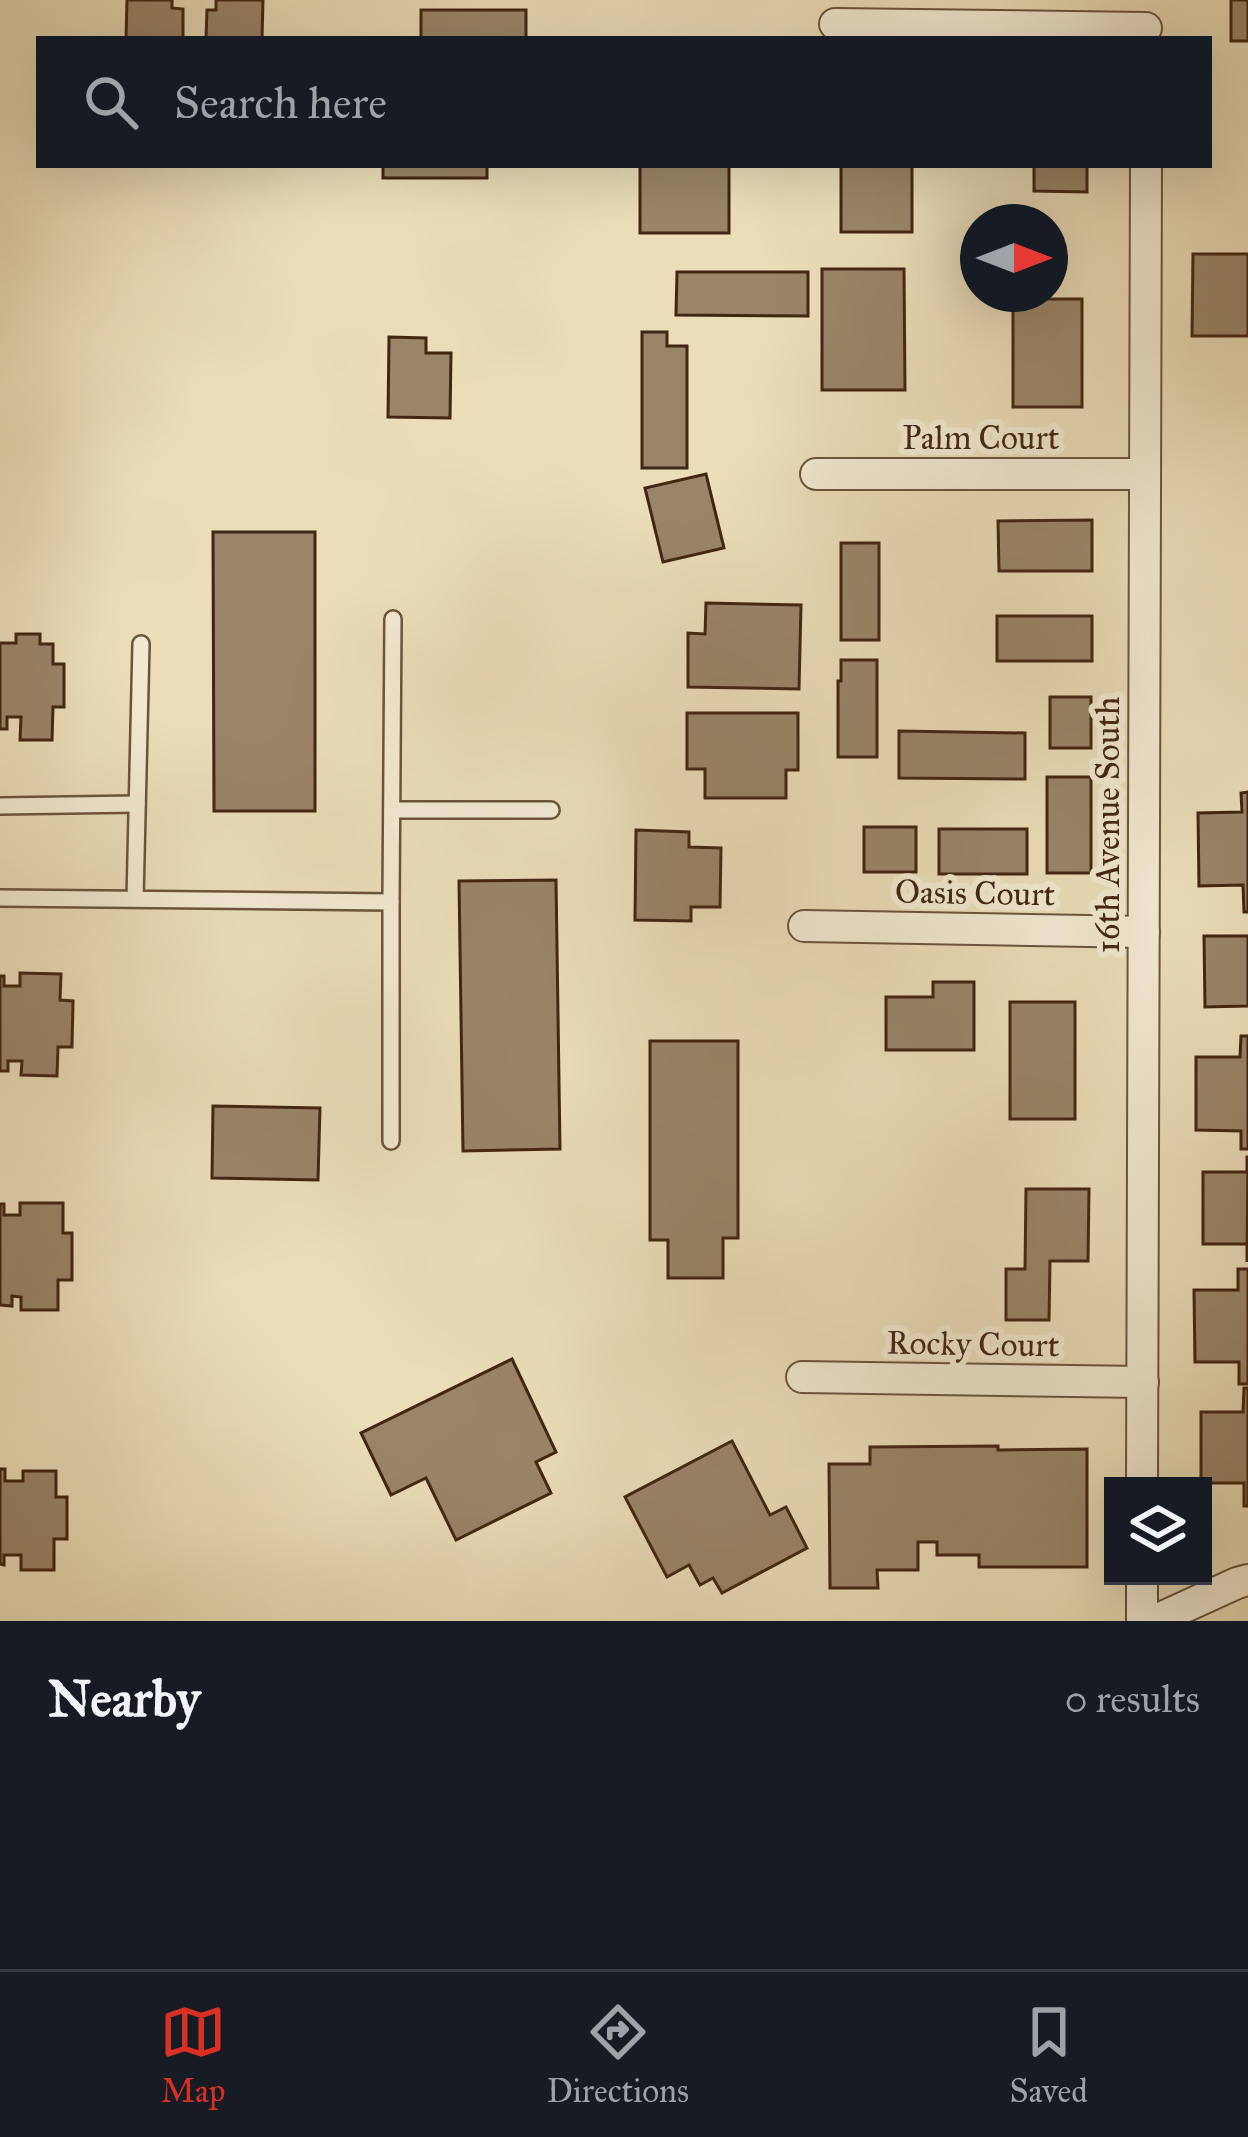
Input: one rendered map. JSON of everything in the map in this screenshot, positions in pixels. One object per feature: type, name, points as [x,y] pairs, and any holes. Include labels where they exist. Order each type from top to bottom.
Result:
[{"type":"street","points":[[835,24],[1146,22]]},
{"type":"street","name":"16th Avenue South","points":[[1142,1477],[1146,168]]},
{"type":"street","name":"Palm Court","points":[[816,474],[1145,474]]},
{"type":"street","name":"Oasis Court","points":[[804,926],[1144,932]]},
{"type":"street","name":"Rocky Court","points":[[802,1377],[1143,1382]]},
{"type":"street","points":[[1154,1621],[1248,1580]]},
{"type":"street","points":[[1142,1585],[1142,1621]]},
{"type":"lane","points":[[392,1141],[393,619]]},
{"type":"lane","points":[[135,899],[141,644]]},
{"type":"lane","points":[[0,806],[137,805]]},
{"type":"lane","points":[[392,810],[551,810]]},
{"type":"lane","points":[[0,898],[392,902]]},
{"type":"building","points":[[127,0],[172,0],[172,8],[183,9],[183,36],[126,36]]},
{"type":"building","points":[[216,0],[263,0],[262,36],[206,36],[207,10],[216,10]]},
{"type":"building","points":[[1231,0],[1248,0],[1248,41],[1231,41]]},
{"type":"building","points":[[421,10],[526,10],[526,36],[421,36]]},
{"type":"building","points":[[383,168],[487,168],[487,178],[383,178]]},
{"type":"building","points":[[640,168],[729,168],[729,233],[640,233]]},
{"type":"building","points":[[841,168],[912,168],[912,232],[841,232]]},
{"type":"building","points":[[1034,168],[1087,168],[1087,192],[1034,191]]},
{"type":"building","points":[[1193,254],[1248,254],[1248,336],[1192,336]]},
{"type":"building","points":[[822,269],[904,269],[905,390],[822,390]]},
{"type":"building","points":[[677,272],[808,272],[808,316],[676,315]]},
{"type":"building","points":[[1068,299],[1082,299],[1082,407],[1013,407],[1013,312],[1068,312]]},
{"type":"building","points":[[642,332],[667,332],[667,346],[687,346],[687,468],[642,468]]},
{"type":"building","points":[[389,337],[426,338],[426,353],[451,353],[450,418],[388,417]]},
{"type":"building","points":[[706,474],[724,548],[663,562],[645,488]]},
{"type":"building","points":[[1092,520],[1092,571],[999,571],[998,521]]},
{"type":"building","points":[[213,532],[315,532],[315,811],[214,811]]},
{"type":"building","points":[[841,543],[879,543],[879,640],[841,640]]},
{"type":"building","points":[[706,603],[801,605],[799,689],[688,687],[688,633],[705,634]]},
{"type":"building","points":[[997,616],[1092,616],[1092,661],[997,661]]},
{"type":"building","points":[[16,634],[40,634],[40,644],[53,644],[53,664],[64,664],[64,707],[53,707],[52,740],[20,740],[21,717],[7,717],[7,729],[0,729],[0,643],[16,643]]},
{"type":"building","points":[[841,660],[877,660],[877,757],[838,757]]},
{"type":"building","points":[[1050,697],[1091,697],[1091,748],[1050,748]]},
{"type":"building","points":[[687,713],[798,713],[798,770],[786,770],[786,798],[705,798],[705,769],[687,769]]},
{"type":"building","points":[[899,731],[1025,733],[1025,779],[899,778]]},
{"type":"building","points":[[1047,777],[1091,777],[1091,873],[1047,873]]},
{"type":"building","points":[[1248,792],[1248,912],[1244,912],[1243,885],[1199,886],[1198,813],[1242,812],[1241,793]]},
{"type":"building","points":[[864,827],[916,827],[916,872],[864,872]]},
{"type":"building","points":[[939,829],[1027,829],[1027,874],[939,874]]},
{"type":"building","points":[[636,830],[689,832],[689,847],[721,848],[720,907],[691,907],[691,921],[635,920]]},
{"type":"building","points":[[556,880],[560,1149],[463,1151],[459,881]]},
{"type":"building","points":[[1204,936],[1248,936],[1248,1006],[1205,1007]]},
{"type":"building","points":[[20,973],[61,974],[60,1000],[73,1001],[72,1047],[58,1047],[57,1076],[21,1075],[22,1061],[8,1061],[8,1071],[0,1071],[0,976],[4,976],[4,986],[20,986]]},
{"type":"building","points":[[933,982],[974,982],[974,1050],[886,1050],[886,997],[933,997]]},
{"type":"building","points":[[1010,1002],[1075,1002],[1075,1119],[1010,1119]]},
{"type":"building","points":[[1241,1036],[1248,1036],[1248,1149],[1241,1149],[1241,1131],[1196,1130],[1196,1057],[1240,1057]]},
{"type":"building","points":[[650,1041],[738,1041],[738,1238],[723,1238],[723,1278],[668,1278],[668,1240],[650,1240]]},
{"type":"building","points":[[213,1106],[320,1108],[318,1180],[212,1178]]},
{"type":"building","points":[[1248,1157],[1247,1262],[1247,1244],[1203,1244],[1203,1172],[1247,1172]]},
{"type":"building","points":[[1026,1189],[1089,1189],[1088,1261],[1050,1261],[1049,1320],[1006,1320],[1006,1269],[1025,1269]]},
{"type":"building","points":[[20,1203],[63,1203],[63,1233],[72,1233],[72,1280],[58,1280],[58,1310],[21,1310],[21,1297],[12,1296],[12,1306],[0,1305],[0,1204],[4,1204],[4,1215],[20,1215]]},
{"type":"building","points":[[1238,1269],[1248,1269],[1248,1384],[1239,1384],[1239,1362],[1195,1362],[1194,1290],[1238,1290]]},
{"type":"building","points":[[512,1359],[556,1452],[536,1462],[551,1493],[456,1540],[426,1478],[391,1495],[361,1433]]},
{"type":"building","points":[[1244,1388],[1248,1388],[1248,1506],[1244,1506],[1244,1483],[1212,1483],[1212,1477],[1201,1477],[1201,1412],[1243,1412]]},
{"type":"building","points":[[732,1441],[770,1515],[786,1507],[807,1548],[722,1593],[713,1578],[700,1585],[689,1565],[667,1577],[625,1497]]},
{"type":"building","points":[[998,1446],[998,1450],[1087,1449],[1087,1567],[979,1567],[979,1555],[937,1555],[937,1542],[918,1542],[918,1570],[877,1570],[878,1588],[830,1588],[829,1464],[870,1464],[870,1447]]},
{"type":"building","points":[[0,1469],[5,1469],[5,1481],[23,1481],[23,1471],[56,1471],[56,1497],[67,1497],[67,1539],[54,1539],[54,1570],[21,1570],[21,1555],[4,1555],[4,1565],[0,1564]]}]
